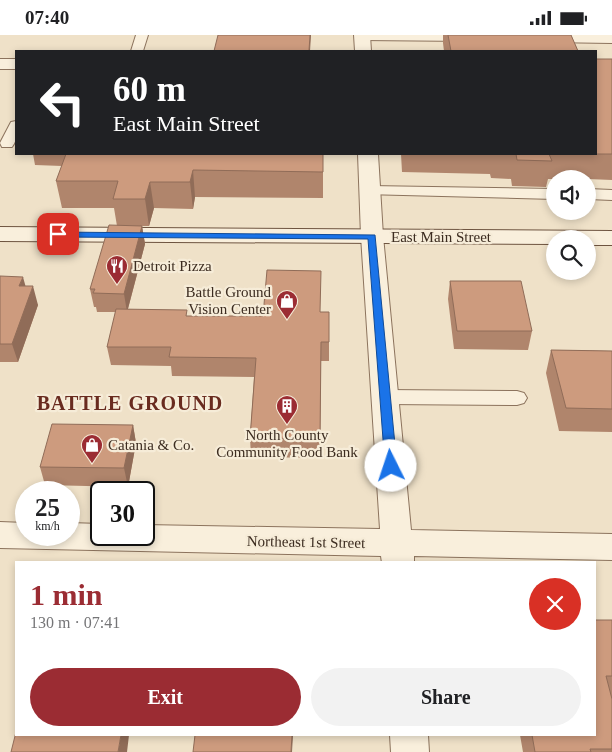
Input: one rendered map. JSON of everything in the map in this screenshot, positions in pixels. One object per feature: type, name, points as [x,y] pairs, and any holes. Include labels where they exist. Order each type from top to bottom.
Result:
[{"type":"street","points":[[368,155],[372,237],[398,553]]},
{"type":"street","name":"East Main Street","points":[[0,234],[612,238]]},
{"type":"street","name":"Northeast 1st Street","points":[[0,535],[398,553],[612,547]]},
{"type":"street","points":[[409,736],[410,752]]},
{"type":"lane","points":[[137,50],[142,35]]},
{"type":"lane","points":[[362,41],[482,37]]},
{"type":"lane","points":[[532,38],[612,39]]},
{"type":"lane","points":[[370,191],[546,194]]},
{"type":"lane","points":[[596,194],[612,195]]},
{"type":"lane","points":[[386,397],[517,398]]},
{"type":"building","points":[[218,35],[310,35],[309,50],[214,50]]},
{"type":"building","points":[[448,35],[571,35],[578,50],[451,50]]},
{"type":"building","points":[[597,59],[612,59],[612,154],[597,154]]},
{"type":"building","points":[[66,155],[323,155],[323,172],[193,170],[190,182],[150,182],[145,199],[113,199],[118,181],[56,181]]},
{"type":"building","points":[[516,155],[549,155],[552,161],[517,160]]},
{"type":"building","points":[[109,225],[142,226],[124,294],[93,293],[95,289],[90,289]]},
{"type":"building","points":[[267,270],[321,271],[320,312],[329,312],[329,342],[321,342],[320,439],[250,438],[256,358],[169,357],[171,347],[107,347],[116,309],[187,310],[186,316],[263,316]]},
{"type":"building","points":[[0,276],[23,277],[19,286],[33,286],[12,344],[0,344]]},
{"type":"building","points":[[450,281],[521,281],[532,331],[457,331]]},
{"type":"building","points":[[551,350],[612,351],[612,409],[566,408]]},
{"type":"building","points":[[52,424],[133,425],[124,468],[40,467]]},
{"type":"building","points":[[596,620],[612,620],[612,676],[606,676],[612,699],[612,749],[590,749],[591,752],[535,752],[532,736],[596,736]]},
{"type":"building","points":[[15,736],[121,736],[118,752],[11,752]]},
{"type":"building","points":[[195,736],[292,736],[291,752],[193,752]]},
{"type":"place","name":"Detroit Pizza","points":[[117,285]]},
{"type":"place","name":"Battle Ground Vision Center","points":[[287,320]]},
{"type":"place","name":"North County Community Food Bank","points":[[287,425]]},
{"type":"place","name":"Catania & Co.","points":[[92,464]]},
{"type":"district","name":"BATTLE GROUND","points":[[130,403]]},
{"type":"route","points":[[58,234],[372,237],[376,267],[391,466]]}]
